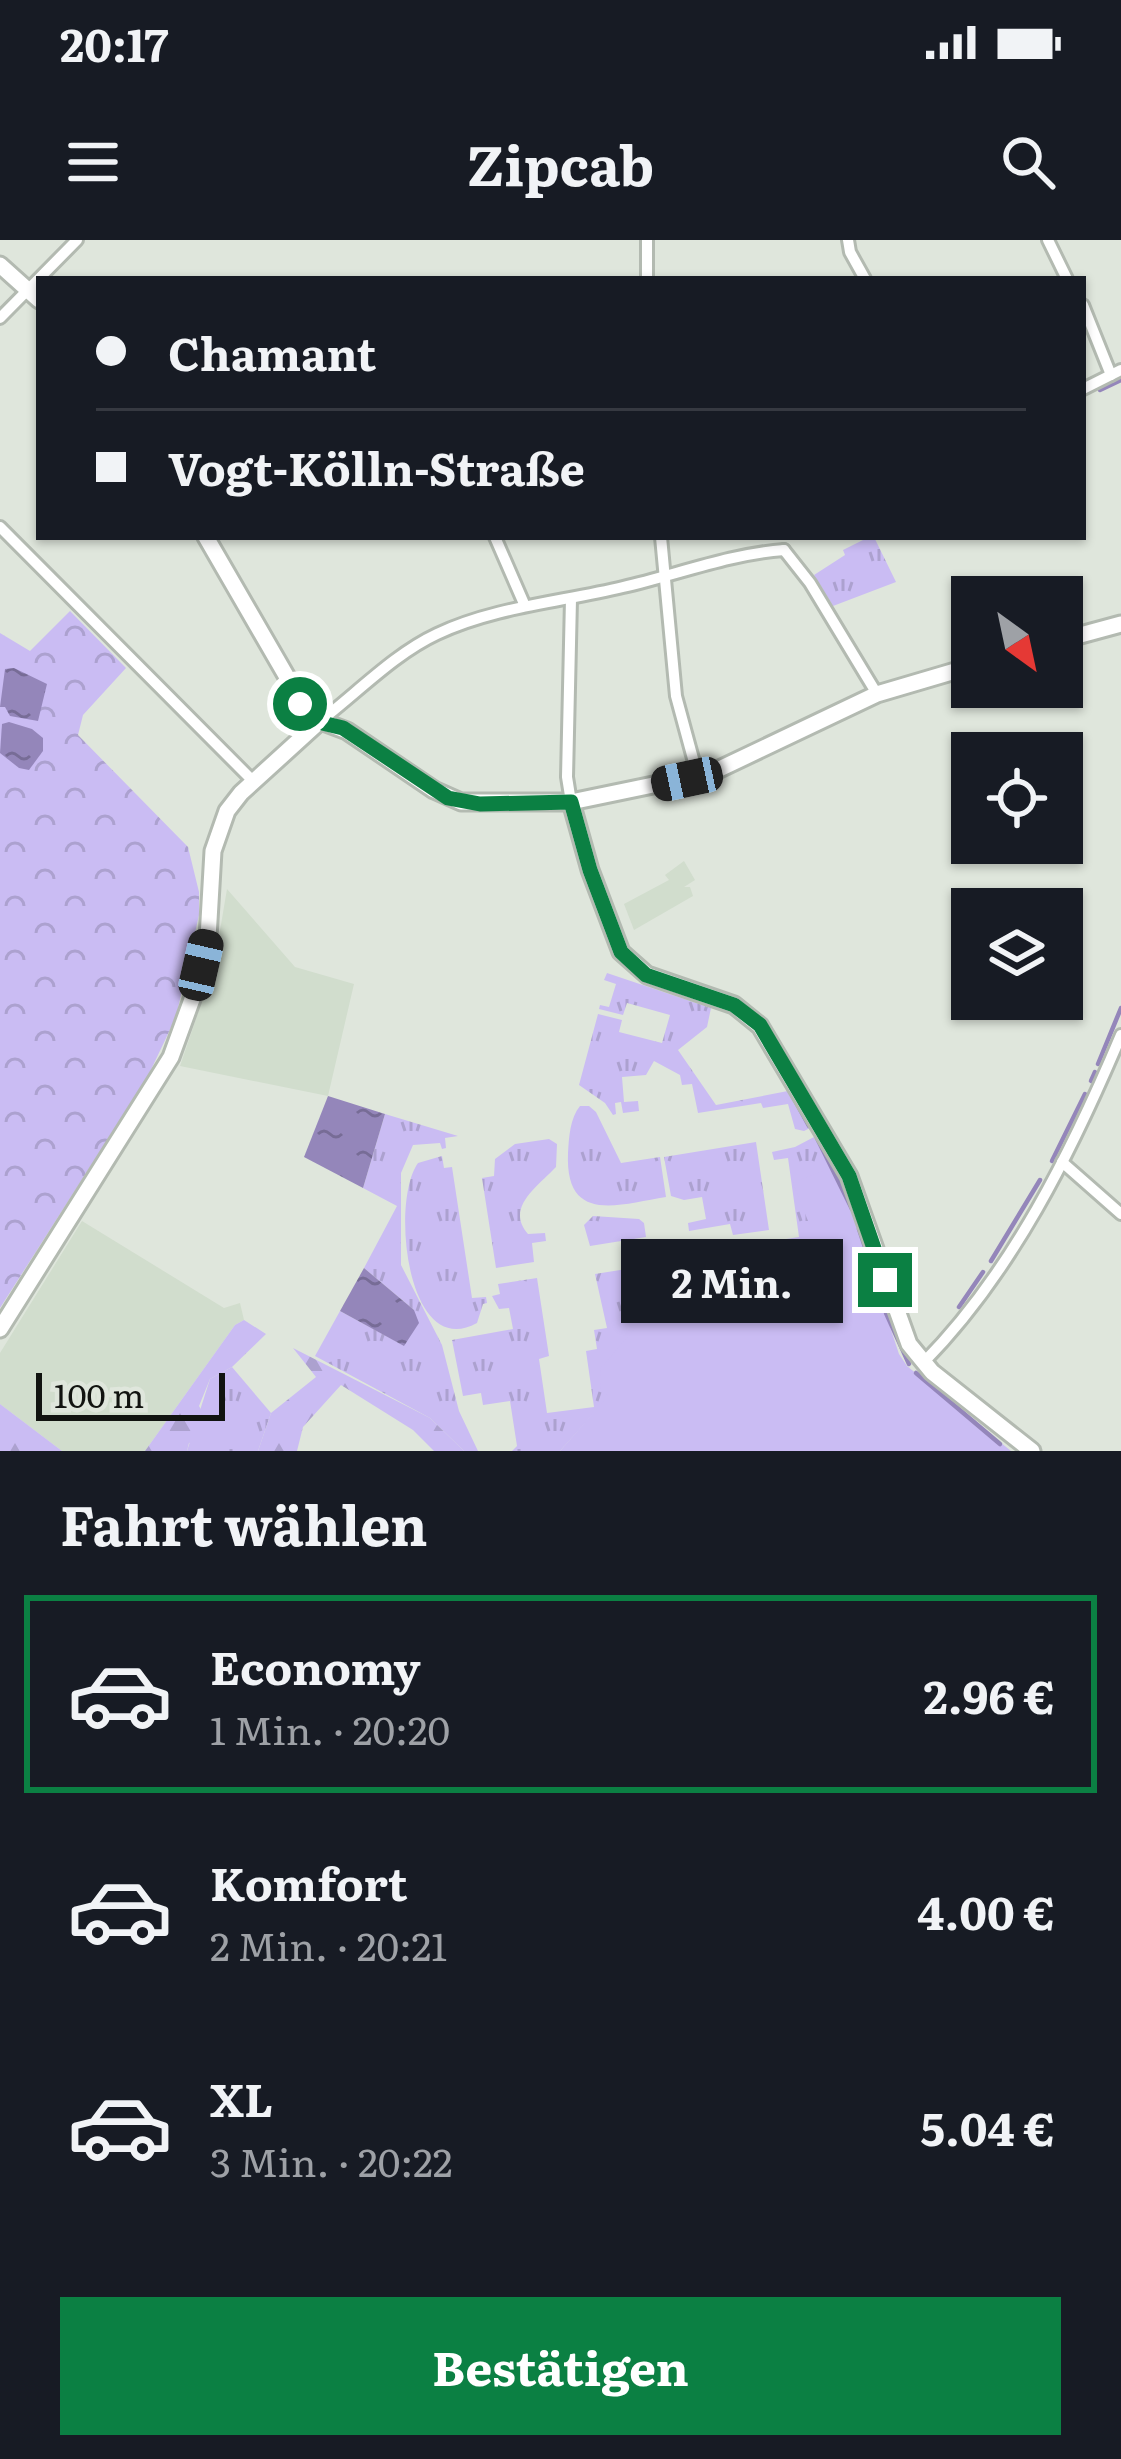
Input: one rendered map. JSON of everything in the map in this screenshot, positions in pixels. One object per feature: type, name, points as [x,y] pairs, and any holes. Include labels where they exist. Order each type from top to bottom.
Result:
[{"type":"street","points":[[48,276],[77,240]]},
{"type":"street","points":[[647,240],[647,276]]},
{"type":"street","points":[[848,240],[863,276]]},
{"type":"street","points":[[1048,240],[1066,276]]},
{"type":"street","points":[[0,265],[33,295],[0,318]]},
{"type":"street","points":[[1086,311],[1116,373],[1086,387]]},
{"type":"street","points":[[0,527],[254,782]]},
{"type":"street","points":[[208,540],[304,710],[319,722],[343,728],[434,790],[460,802],[571,802],[698,776],[741,761],[877,694],[951,672]]},
{"type":"street","points":[[496,540],[524,606]]},
{"type":"street","points":[[661,540],[676,695],[698,776]]},
{"type":"street","points":[[0,1329],[171,1057],[195,992],[208,938],[217,836],[233,802],[319,722],[435,635],[524,606],[571,599],[785,544],[877,694]]},
{"type":"street","points":[[571,599],[571,802],[607,920],[628,960],[661,982],[734,1005],[760,1025],[849,1176],[903,1333],[923,1363],[1026,1449]]},
{"type":"street","points":[[1083,634],[1121,624]]},
{"type":"street","points":[[923,1363],[986,1286],[1062,1162],[1121,1035]]},
{"type":"street","points":[[1062,1162],[1121,1214]]},
{"type":"shaded area","points":[[684,861],[695,880],[684,887],[690,887],[693,896],[634,930],[624,904],[669,880],[665,875]]},
{"type":"shaded area","points":[[227,889],[295,967],[354,984],[328,1096],[180,1066],[214,966]]},
{"type":"shaded area","points":[[82,1221],[224,1308],[240,1303],[244,1320],[235,1325],[145,1451],[62,1451],[0,1404],[0,1353]]},
{"type":"green space","points":[[863,540],[875,540],[896,582],[833,606],[814,575],[845,555],[843,550]]},
{"type":"green space","points":[[70,611],[126,668],[83,715],[78,735],[188,847],[199,892],[199,915],[176,1017],[148,1076],[0,1308],[0,633],[30,651]]},
{"type":"green space","points":[[607,973],[711,1008],[707,1027],[678,1050],[716,1105],[793,1090],[814,1126],[795,1129],[788,1104],[763,1108],[761,1103],[698,1113],[692,1084],[682,1085],[680,1075],[654,1061],[646,1075],[622,1077],[624,1102],[638,1101],[639,1111],[623,1113],[621,1102],[615,1103],[613,1115],[605,1103],[579,1085],[598,1014],[622,1020],[619,1032],[662,1043],[670,1015],[627,1003],[623,1015],[599,1009],[600,1005],[609,1007],[616,984],[604,980]]},
{"type":"green space","points":[[580,1106],[596,1112],[621,1163],[660,1157],[666,1197],[598,1205],[575,1191],[568,1153],[572,1122]]},
{"type":"green space","points":[[385,1114],[458,1136],[445,1138],[442,1149],[440,1143],[413,1145],[401,1173],[401,1265],[442,1345],[459,1411],[478,1451],[464,1451],[430,1418],[315,1356],[340,1311],[403,1345],[414,1310],[364,1268],[397,1206],[363,1188]]},
{"type":"green space","points":[[814,1137],[832,1167],[800,1255],[780,1244],[736,1254],[560,1451],[512,1451],[517,1446],[510,1401],[483,1405],[481,1393],[463,1396],[452,1340],[513,1329],[509,1308],[499,1309],[492,1296],[500,1294],[498,1284],[537,1278],[549,1356],[539,1359],[547,1413],[594,1407],[586,1351],[597,1349],[594,1330],[607,1328],[595,1274],[799,1237],[788,1158],[774,1160],[772,1152]]},
{"type":"green space","points":[[549,1139],[557,1144],[556,1167],[526,1198],[520,1215],[528,1234],[545,1233],[546,1241],[532,1243],[534,1262],[496,1268],[482,1178],[494,1176],[495,1159],[515,1144]]},
{"type":"green space","points":[[756,1142],[769,1230],[733,1235],[730,1224],[689,1231],[688,1223],[706,1219],[702,1197],[671,1196],[664,1157]]},
{"type":"green space","points":[[442,1156],[444,1168],[452,1167],[472,1298],[486,1297],[487,1303],[477,1323],[453,1329],[434,1320],[420,1300],[406,1241],[410,1183],[418,1163]]},
{"type":"green space","points":[[832,1167],[849,1203],[899,1354],[907,1366],[1011,1451],[560,1451],[608,1396],[601,1390],[600,1369],[692,1262],[800,1240],[810,1226],[793,1183]]},
{"type":"green space","points":[[593,1216],[639,1219],[646,1237],[590,1246],[584,1225]]},
{"type":"green space","points":[[244,1320],[266,1334],[232,1367],[210,1379],[199,1406],[210,1425],[202,1440],[189,1443],[187,1451],[145,1451],[235,1325]]},
{"type":"green space","points":[[293,1348],[430,1418],[464,1451],[434,1451],[413,1430],[341,1385],[303,1427],[297,1451],[258,1451],[271,1413],[316,1377]]},
{"type":"green space","points":[[232,1367],[271,1413],[258,1451],[187,1451],[210,1379]]},
{"type":"green space","points":[[0,1404],[62,1451],[0,1451]]},
{"type":"water","points":[[14,668],[47,684],[38,721],[10,716],[0,707],[5,669]]},
{"type":"water","points":[[9,722],[43,738],[43,751],[29,770],[0,753],[2,724]]},
{"type":"water","points":[[328,1096],[385,1114],[363,1188],[304,1157]]},
{"type":"water","points":[[364,1268],[414,1310],[419,1323],[404,1346],[340,1311]]},
{"type":"waterway","points":[[1100,390],[1121,380]]},
{"type":"waterway","points":[[1098,1064],[1121,1008]]},
{"type":"waterway","points":[[1091,1081],[1095,1072]]},
{"type":"waterway","points":[[791,1093],[809,1126]]},
{"type":"waterway","points":[[1052,1161],[1085,1094]]},
{"type":"waterway","points":[[817,1138],[852,1209]]},
{"type":"waterway","points":[[991,1261],[1040,1180]]},
{"type":"waterway","points":[[859,1229],[884,1304]]},
{"type":"waterway","points":[[959,1307],[983,1272]]},
{"type":"waterway","points":[[886,1313],[909,1364]]},
{"type":"waterway","points":[[916,1373],[1000,1444]]},
{"type":"route","points":[[300,704],[314,721],[343,728],[448,798],[480,804],[571,802],[621,952],[646,975],[734,1005],[760,1025],[849,1176],[885,1280]]}]
